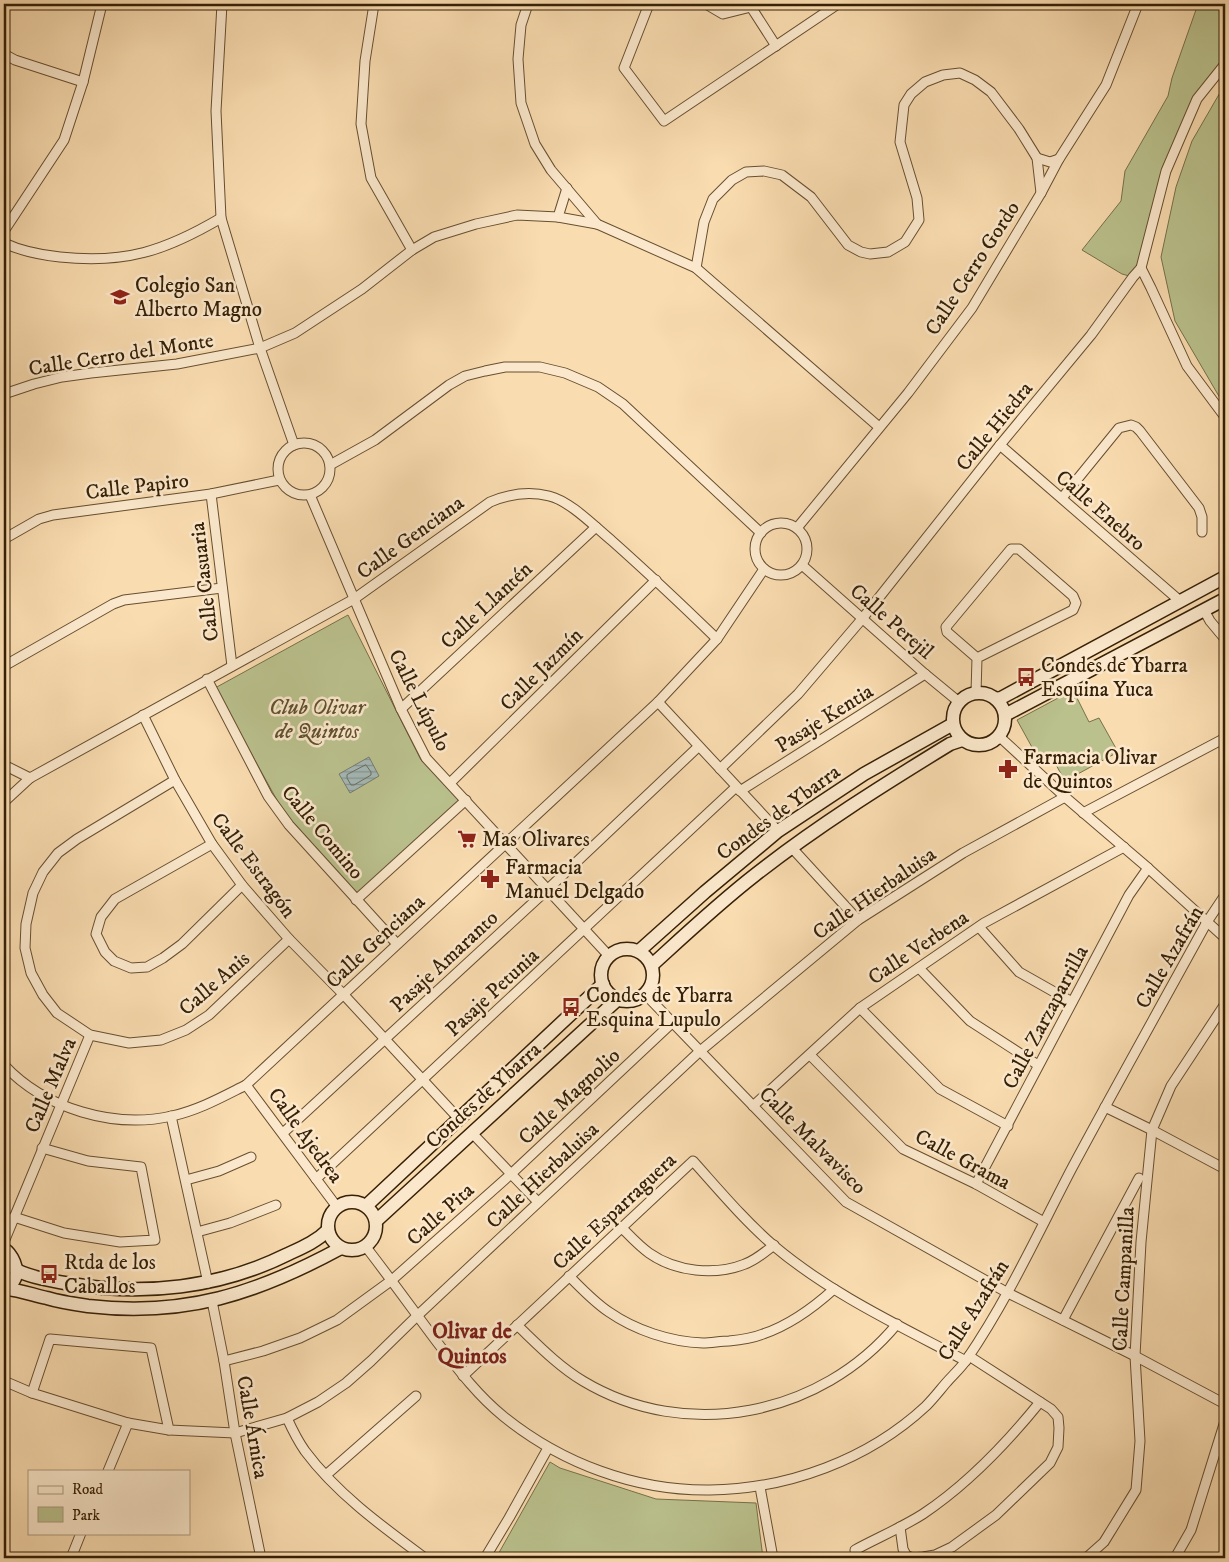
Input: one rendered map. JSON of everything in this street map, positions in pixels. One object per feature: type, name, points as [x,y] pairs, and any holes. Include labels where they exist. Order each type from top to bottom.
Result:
[{"type":"main road","points":[[996,699],[1225,577]]},
{"type":"main road","points":[[1005,715],[1225,599]]},
{"type":"main road","points":[[976,693],[990,695],[996,699],[1000,703],[1005,715],[1005,724],[997,739],[984,745],[969,744],[962,740],[953,724],[955,708],[964,698],[976,693]]},
{"type":"main road","name":"Condes de Ybarra","points":[[639,951],[705,892],[778,831],[864,774],[953,724]]},
{"type":"main road","name":"Condes de Ybarra","points":[[652,965],[756,874],[875,789],[950,744],[962,740]]},
{"type":"main road","points":[[624,948],[639,951],[649,959],[652,965],[654,972],[651,987],[645,994],[633,1000],[618,999],[606,991],[601,976],[602,969],[609,956],[616,951],[624,948]]},
{"type":"main road","name":"Condes de Ybarra","points":[[366,1206],[603,984]]},
{"type":"main road","name":"Condes de Ybarra","points":[[376,1221],[618,999]]},
{"type":"main road","points":[[351,1202],[366,1206],[376,1221],[377,1228],[375,1235],[366,1247],[354,1251],[340,1248],[334,1244],[328,1230],[328,1221],[331,1214],[337,1207],[351,1202]]},
{"type":"main road","points":[[16,1270],[56,1282],[84,1287],[128,1290],[182,1287],[208,1283],[269,1263],[319,1239],[328,1230]]},
{"type":"main road","points":[[5,1290],[16,1290],[86,1306],[145,1309],[185,1306],[212,1301],[253,1289],[312,1264],[340,1248]]},
{"type":"main road","points":[[4,1249],[11,1256],[16,1270],[14,1281],[5,1290]]},
{"type":"street","points":[[4,231],[64,140],[83,82],[102,4]]},
{"type":"street","points":[[222,4],[216,111],[221,218],[260,348],[294,445]]},
{"type":"street","points":[[374,4],[365,61],[361,124],[371,178],[412,250]]},
{"type":"street","points":[[528,4],[521,25],[518,59],[521,103],[535,144],[550,170],[597,224],[696,268],[879,427]]},
{"type":"street","points":[[649,4],[624,68],[664,121],[838,4]]},
{"type":"street","points":[[706,4],[723,14],[753,6],[776,46]]},
{"type":"street","name":"Calle Cerro Gordo","points":[[797,528],[908,392],[972,308],[1041,193],[1059,159],[1106,85],[1138,4]]},
{"type":"street","points":[[4,54],[15,60],[83,82]]},
{"type":"street","name":"Calle Hiedra","points":[[720,769],[798,694],[862,619],[1000,445],[1091,335],[1132,277],[1141,268],[1166,171],[1197,99],[1225,64]]},
{"type":"street","points":[[696,268],[704,222],[713,199],[732,180],[746,172],[782,175],[811,197],[848,245],[861,252],[870,254],[888,252],[905,242],[919,220],[918,198],[900,142],[904,105],[911,94],[925,82],[943,75],[960,74],[975,80],[991,92],[1019,129],[1037,158],[1041,193]]},
{"type":"street","points":[[1037,158],[1050,162],[1059,159]]},
{"type":"street","points":[[558,218],[567,188]]},
{"type":"street","name":"Calle Cerro del Monte","points":[[4,394],[34,384],[62,378],[177,364],[260,348],[295,333],[362,289],[412,250],[434,237],[476,224],[518,215],[558,218],[597,224]]},
{"type":"street","points":[[4,243],[52,256],[97,259],[125,257],[173,244],[221,218]]},
{"type":"street","points":[[1141,268],[1187,366],[1225,416]]},
{"type":"street","points":[[330,465],[375,440],[449,385],[466,376],[505,367],[540,367],[565,373],[598,387],[623,404],[761,533]]},
{"type":"street","points":[[1062,498],[1119,428],[1131,424],[1140,431],[1198,508],[1202,517],[1202,532]]},
{"type":"street","points":[[301,443],[317,446],[323,451],[330,465],[330,473],[323,487],[310,495],[295,494],[283,486],[277,472],[278,463],[286,449],[301,443]]},
{"type":"street","name":"Calle Enebro","points":[[1000,445],[1180,601]]},
{"type":"street","name":"Calle Papiro","points":[[4,539],[39,519],[53,514],[211,494],[279,480]]},
{"type":"street","name":"Calle Casuaria","points":[[211,494],[232,666]]},
{"type":"street","name":"Calle Genciana","points":[[4,802],[30,778],[354,599],[490,502],[506,496],[538,494],[551,496],[565,503],[596,527],[656,580],[717,639]]},
{"type":"street","name":"Calle Lúpulo","points":[[310,495],[401,709],[426,758],[609,956]]},
{"type":"street","points":[[774,524],[790,524],[797,528],[803,534],[808,550],[802,565],[788,575],[780,576],[764,570],[756,556],[755,548],[761,533],[774,524]]},
{"type":"street","name":"Calle Llantén","points":[[401,709],[596,527]]},
{"type":"street","points":[[1011,549],[1019,549],[1074,596],[1076,603],[1073,610],[977,658],[947,632],[946,627],[1011,549]]},
{"type":"street","name":"Calle Perejil","points":[[802,565],[925,674],[960,702]]},
{"type":"street","name":"Calle Genciana","points":[[4,1065],[33,1089],[60,1104],[93,1116],[128,1120],[171,1116],[204,1106],[246,1084],[658,702],[717,639],[764,570]]},
{"type":"street","name":"Calle Jazmín","points":[[450,783],[656,580]]},
{"type":"street","points":[[4,666],[113,604],[124,600],[222,588]]},
{"type":"street","points":[[1204,610],[1210,622],[1225,639]]},
{"type":"street","points":[[976,693],[977,658]]},
{"type":"street","name":"Pasaje Kentia","points":[[585,929],[738,789],[925,674]]},
{"type":"street","name":"Calle Comino","points":[[207,680],[268,796],[280,813],[397,944]]},
{"type":"street","points":[[658,702],[778,831]]},
{"type":"street","name":"Calle Estragón","points":[[143,715],[176,780],[212,844],[242,885],[289,939],[344,995],[459,1119]]},
{"type":"street","points":[[1083,813],[1225,738]]},
{"type":"street","points":[[997,739],[1002,739],[1225,938]]},
{"type":"street","name":"Pasaje Amaranto","points":[[283,1133],[548,889],[698,747]]},
{"type":"street","points":[[4,765],[30,778]]},
{"type":"street","name":"Calle Anis","points":[[176,780],[77,839],[58,853],[43,872],[33,894],[26,924],[25,948],[31,973],[43,995],[57,1013],[90,1035],[129,1043],[161,1040],[186,1030],[209,1015],[289,939]]},
{"type":"street","name":"Calle Hierbaluisa","points":[[4,1381],[32,1393],[128,1423],[169,1430],[236,1433],[286,1418],[318,1402],[346,1383],[371,1361],[538,1202],[700,1052],[858,920],[963,853],[1065,797]]},
{"type":"street","points":[[356,900],[466,800]]},
{"type":"street","points":[[212,844],[115,899],[101,917],[96,934],[104,952],[114,962],[132,968],[147,967],[182,944],[242,885]]},
{"type":"street","name":"Calle Verbena","points":[[753,1106],[860,1008],[979,926],[1124,847]]},
{"type":"street","points":[[792,848],[858,920]]},
{"type":"street","name":"Calle Zarzaparrilla","points":[[976,1184],[1129,895],[1148,868]]},
{"type":"street","name":"Calle Azafrán","points":[[366,1247],[463,1376],[502,1415],[548,1448],[601,1472],[641,1484],[696,1490],[760,1487],[824,1469],[874,1445],[899,1428],[926,1406],[967,1358],[1008,1293],[1105,1107],[1207,922],[1225,894]]},
{"type":"street","points":[[979,926],[1020,972],[1072,1002]]},
{"type":"street","name":"Pasaje Petunia","points":[[316,1179],[585,929]]},
{"type":"street","points":[[919,968],[970,1021],[1038,1066]]},
{"type":"street","name":"Calle Malvavisco","points":[[645,994],[846,1202],[1008,1293],[1135,1356],[1225,1404]]},
{"type":"street","name":"Calle Campanilla","points":[[1086,1558],[1104,1542],[1136,1490],[1140,1441],[1135,1356],[1141,1242],[1152,1130],[1171,1086],[1225,1004]]},
{"type":"street","points":[[860,1008],[940,1089],[1008,1126]]},
{"type":"street","name":"Calle Magnolio","points":[[511,1174],[673,1022]]},
{"type":"street","name":"Calle Malva","points":[[4,1242],[90,1035]]},
{"type":"street","name":"Calle Grama","points":[[810,1055],[903,1149],[976,1184],[1044,1222]]},
{"type":"street","name":"Calle Ajedrea","points":[[246,1084],[337,1207]]},
{"type":"street","points":[[1105,1107],[1225,1169]]},
{"type":"street","points":[[171,1116],[208,1283]]},
{"type":"street","points":[[472,1133],[538,1202]]},
{"type":"street","name":"Calle Malva","points":[[14,1217],[64,1233],[120,1242],[155,1240],[141,1167],[88,1160],[42,1148]]},
{"type":"street","points":[[186,1180],[219,1171],[251,1157]]},
{"type":"street","name":"Calle Esparraguera","points":[[463,1376],[693,1161],[744,1217],[774,1245],[816,1278],[897,1324],[967,1358],[1051,1409],[1058,1417],[1058,1447],[1050,1462],[996,1515],[965,1539],[935,1555],[912,1558],[906,1555],[903,1549],[900,1527]]},
{"type":"street","name":"Calle Pita","points":[[224,1361],[264,1351],[300,1338],[337,1320],[392,1280],[511,1174]]},
{"type":"street","points":[[1063,1320],[1139,1178]]},
{"type":"street","points":[[197,1232],[230,1224],[276,1205]]},
{"type":"street","points":[[622,1227],[640,1247],[651,1255],[669,1263],[704,1271],[732,1268],[746,1264],[761,1256],[774,1245]]},
{"type":"street","points":[[569,1276],[609,1313],[643,1331],[673,1339],[702,1343],[738,1340],[762,1334],[792,1320],[815,1306],[834,1289]]},
{"type":"street","name":"Calle Árnica","points":[[212,1301],[261,1558]]},
{"type":"street","points":[[516,1325],[559,1365],[582,1381],[606,1393],[633,1403],[686,1414],[720,1414],[750,1411],[777,1404],[829,1382],[860,1362],[884,1340],[897,1324]]},
{"type":"street","points":[[32,1393],[50,1339],[151,1348],[169,1430]]},
{"type":"street","points":[[326,1475],[416,1396]]},
{"type":"street","points":[[856,1558],[854,1550],[900,1527],[946,1497],[1004,1445],[1040,1402]]},
{"type":"street","points":[[286,1418],[305,1451],[326,1475],[378,1524],[425,1558]]},
{"type":"street","points":[[1175,1558],[1191,1530],[1225,1421]]},
{"type":"street","points":[[108,1470],[128,1423]]},
{"type":"street","points":[[485,1558],[510,1518],[548,1448]]},
{"type":"street","points":[[760,1487],[773,1558]]},
{"type":"street","points":[[71,1558],[82,1534]]},
{"type":"green space","points":[[1198,4],[1225,4],[1225,32],[1222,36],[1225,38],[1225,64],[1197,99],[1166,171],[1141,268],[1133,277],[1122,274],[1082,250],[1121,201],[1125,171],[1168,96],[1172,78]]},
{"type":"green space","points":[[1225,84],[1225,405],[1175,321],[1161,257],[1176,187],[1192,141]]},
{"type":"green space","name":"Club Olivar de Quintos","points":[[348,615],[421,760],[460,800],[358,894],[283,811],[215,688]]},
{"type":"green space","points":[[1073,690],[1089,722],[1099,718],[1118,752],[1065,781],[1050,754],[1039,760],[1017,720]]},
{"type":"green space","points":[[550,1462],[560,1468],[656,1499],[756,1503],[763,1558],[496,1558]]},
{"type":"water","points":[[369,757],[379,776],[350,793],[339,774]]},
{"type":"place","name":"Colegio San Alberto Magno","points":[[120,297]]},
{"type":"place","name":"Condes de Ybarra Esquina Yuca","points":[[1026,677]]},
{"type":"place","name":"Farmacia Olivar de Quintos","points":[[1008,769]]},
{"type":"place","name":"Mas Olivares","points":[[467,839]]},
{"type":"place","name":"Farmacia Manuel Delgado","points":[[490,879]]},
{"type":"place","name":"Condes de Ybarra Esquina Lupulo","points":[[571,1007]]},
{"type":"place","name":"Rtda de los Caballos","points":[[49,1274]]},
{"type":"district","name":"Olivar de Quintos","points":[[472,1342]]}]
